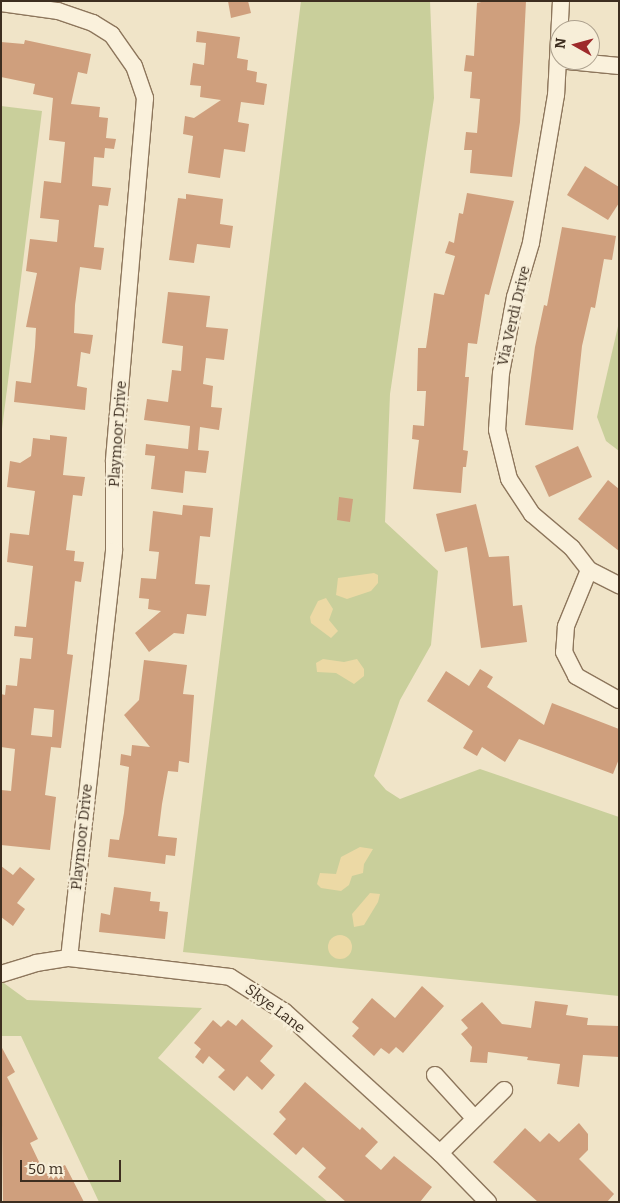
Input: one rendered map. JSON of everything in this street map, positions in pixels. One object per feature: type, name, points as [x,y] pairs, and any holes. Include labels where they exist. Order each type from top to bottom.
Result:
[{"type":"street","name":"Via Verdi Drive","points":[[560,20],[561,1]]},
{"type":"street","name":"Playmoor Drive","points":[[1,3],[58,11],[93,23],[112,35],[134,66],[145,98],[114,462],[114,551],[69,958]]},
{"type":"street","points":[[600,64],[619,66]]},
{"type":"street","name":"Via Verdi Drive","points":[[557,70],[556,96],[531,243],[515,298],[501,374],[497,430],[513,486],[532,514],[572,548],[588,570],[619,585]]},
{"type":"street","points":[[588,570],[566,626],[564,652],[576,676],[619,700]]},
{"type":"street","name":"Skye Lane","points":[[1,974],[36,963],[69,958],[230,977],[285,1012],[440,1152],[488,1202]]},
{"type":"street","points":[[435,1075],[475,1118]]},
{"type":"street","points":[[440,1152],[504,1090]]},
{"type":"green space","points":[[301,1],[430,1],[434,98],[390,394],[385,522],[438,571],[431,645],[400,700],[374,776],[386,790],[400,799],[480,769],[619,817],[619,996],[183,952]]},
{"type":"green space","points":[[1,106],[42,111],[1,437]]},
{"type":"green space","points":[[619,322],[619,451],[606,441],[597,417]]},
{"type":"green space","points":[[1,981],[27,1000],[202,1008],[158,1058],[328,1202],[99,1202],[21,1036],[1,1036]]},
{"type":"sand","points":[[374,573],[378,575],[378,583],[371,591],[347,599],[336,595],[338,578]]},
{"type":"sand","points":[[326,598],[333,609],[329,620],[338,631],[331,638],[311,623],[310,617],[318,601]]},
{"type":"sand","points":[[323,659],[344,662],[357,659],[364,669],[364,676],[354,684],[336,673],[317,672],[316,663]]},
{"type":"sand","points":[[360,847],[373,849],[364,864],[363,873],[352,876],[349,885],[341,891],[321,888],[317,884],[320,873],[336,874],[341,857]]},
{"type":"sand","points":[[370,893],[380,894],[378,902],[364,925],[354,927],[352,914]]},
{"type":"sand","points":[[340,935],[348,939],[352,947],[348,955],[340,959],[332,955],[328,947],[332,939]]},
{"type":"building","points":[[228,1],[248,1],[251,13],[231,18]]},
{"type":"building","points":[[486,1],[526,1],[520,122],[512,177],[470,173],[472,150],[464,150],[466,132],[477,133],[480,99],[470,98],[472,72],[464,71],[466,55],[474,56],[477,3]]},
{"type":"building","points":[[197,31],[240,37],[237,58],[248,60],[247,70],[257,72],[256,82],[267,84],[264,105],[241,102],[238,122],[249,124],[245,152],[224,149],[220,178],[188,173],[193,136],[183,134],[185,116],[194,118],[221,100],[200,97],[201,86],[190,85],[193,63],[204,65],[206,43],[196,42]]},
{"type":"building","points":[[25,40],[91,54],[87,74],[78,72],[71,104],[100,107],[99,117],[108,118],[106,138],[116,139],[114,149],[105,148],[104,158],[94,157],[92,186],[111,188],[108,206],[99,205],[94,247],[104,248],[101,270],[80,267],[75,305],[74,333],[93,335],[90,354],[81,352],[77,386],[87,388],[85,410],[14,402],[16,381],[31,383],[35,347],[36,328],[26,327],[37,273],[26,271],[30,239],[57,242],[59,220],[40,218],[44,181],[61,183],[65,142],[49,140],[53,98],[33,94],[35,84],[1,77],[1,42],[24,44]]},
{"type":"building","points":[[585,166],[619,187],[619,203],[608,220],[567,195]]},
{"type":"building","points":[[467,193],[514,201],[489,295],[485,294],[477,344],[468,343],[465,377],[469,377],[463,450],[468,451],[466,467],[463,467],[461,493],[413,489],[419,440],[412,439],[413,425],[424,426],[426,391],[417,391],[418,348],[426,348],[434,293],[444,295],[455,256],[445,253],[449,241],[454,243],[459,213],[463,214]]},
{"type":"building","points":[[186,194],[223,199],[220,224],[233,226],[230,248],[197,244],[194,263],[169,260],[178,198],[186,199]]},
{"type":"building","points":[[562,227],[616,236],[612,260],[604,259],[595,308],[591,307],[582,346],[573,430],[525,425],[535,347],[544,305],[547,306]]},
{"type":"building","points":[[168,292],[210,296],[206,327],[228,329],[224,360],[206,358],[203,384],[213,386],[211,407],[222,408],[219,430],[200,427],[198,450],[209,451],[206,473],[185,471],[183,493],[151,489],[155,456],[145,455],[146,444],[188,449],[190,426],[144,420],[147,399],[168,402],[172,370],[181,371],[183,346],[162,343]]},
{"type":"building","points":[[50,435],[67,437],[63,475],[85,477],[82,496],[73,495],[66,550],[75,551],[74,561],[84,562],[81,582],[75,581],[67,654],[73,655],[61,748],[51,747],[45,795],[56,797],[50,850],[1,845],[1,790],[11,791],[15,749],[1,747],[1,694],[5,695],[6,685],[17,686],[20,658],[31,659],[33,638],[14,636],[15,626],[26,627],[33,566],[7,562],[10,533],[29,535],[35,491],[7,487],[10,461],[20,463],[31,456],[33,438],[50,440]],"holes":[[[34,708],[54,710],[52,737],[31,735]]]},
{"type":"building","points":[[578,446],[592,477],[549,497],[535,466]]},
{"type":"building","points":[[608,480],[619,489],[619,551],[578,519]]},
{"type":"building","points":[[339,497],[353,499],[350,522],[337,520]]},
{"type":"building","points":[[476,504],[489,557],[509,556],[513,606],[522,605],[527,642],[481,648],[467,547],[445,552],[436,514]]},
{"type":"building","points":[[183,505],[213,508],[210,537],[200,536],[195,584],[210,585],[206,616],[187,614],[184,634],[174,633],[149,652],[135,633],[161,611],[148,609],[149,599],[139,598],[141,578],[156,579],[159,552],[149,551],[153,511],[182,515]]},
{"type":"building","points":[[144,660],[187,665],[183,694],[194,695],[189,763],[179,761],[178,772],[168,771],[162,804],[158,836],[177,838],[175,856],[166,855],[165,864],[108,857],[110,839],[119,840],[124,813],[129,767],[120,765],[121,754],[131,756],[132,745],[150,747],[124,715],[139,700]]},
{"type":"building","points":[[480,669],[493,677],[487,687],[544,725],[552,703],[619,729],[619,759],[613,774],[519,739],[505,762],[482,747],[477,756],[463,748],[473,731],[427,701],[446,671],[469,686]]},
{"type":"building","points":[[1,866],[13,875],[20,867],[35,879],[17,903],[25,909],[13,926],[1,917]]},
{"type":"building","points":[[114,887],[151,892],[150,901],[160,902],[159,911],[168,912],[165,939],[99,932],[101,913],[110,915]]},
{"type":"building","points":[[422,986],[444,1006],[403,1053],[396,1047],[389,1054],[381,1048],[374,1056],[352,1036],[359,1028],[352,1022],[372,998],[395,1018]]},
{"type":"building","points":[[535,1001],[568,1005],[566,1015],[588,1018],[587,1025],[619,1026],[619,1057],[583,1055],[579,1087],[557,1084],[560,1064],[527,1060],[528,1057],[488,1052],[487,1063],[470,1062],[472,1047],[461,1034],[468,1028],[461,1020],[482,1002],[502,1024],[531,1028]]},
{"type":"building","points":[[242,1019],[273,1046],[260,1061],[275,1075],[262,1090],[247,1076],[234,1091],[218,1077],[225,1070],[209,1056],[203,1064],[195,1057],[201,1049],[194,1043],[213,1020],[221,1027],[228,1020],[236,1026]]},
{"type":"building","points":[[1,1046],[15,1072],[7,1077],[38,1139],[30,1143],[41,1166],[47,1174],[65,1165],[84,1202],[3,1202]]},
{"type":"building","points":[[305,1082],[360,1130],[362,1127],[378,1142],[365,1156],[381,1170],[394,1156],[432,1187],[420,1202],[346,1202],[318,1177],[326,1168],[303,1147],[296,1155],[273,1134],[286,1119],[279,1112]]},
{"type":"building","points":[[579,1123],[588,1134],[588,1150],[579,1159],[614,1194],[607,1202],[538,1202],[493,1162],[525,1128],[540,1142],[549,1133],[559,1142]]}]
